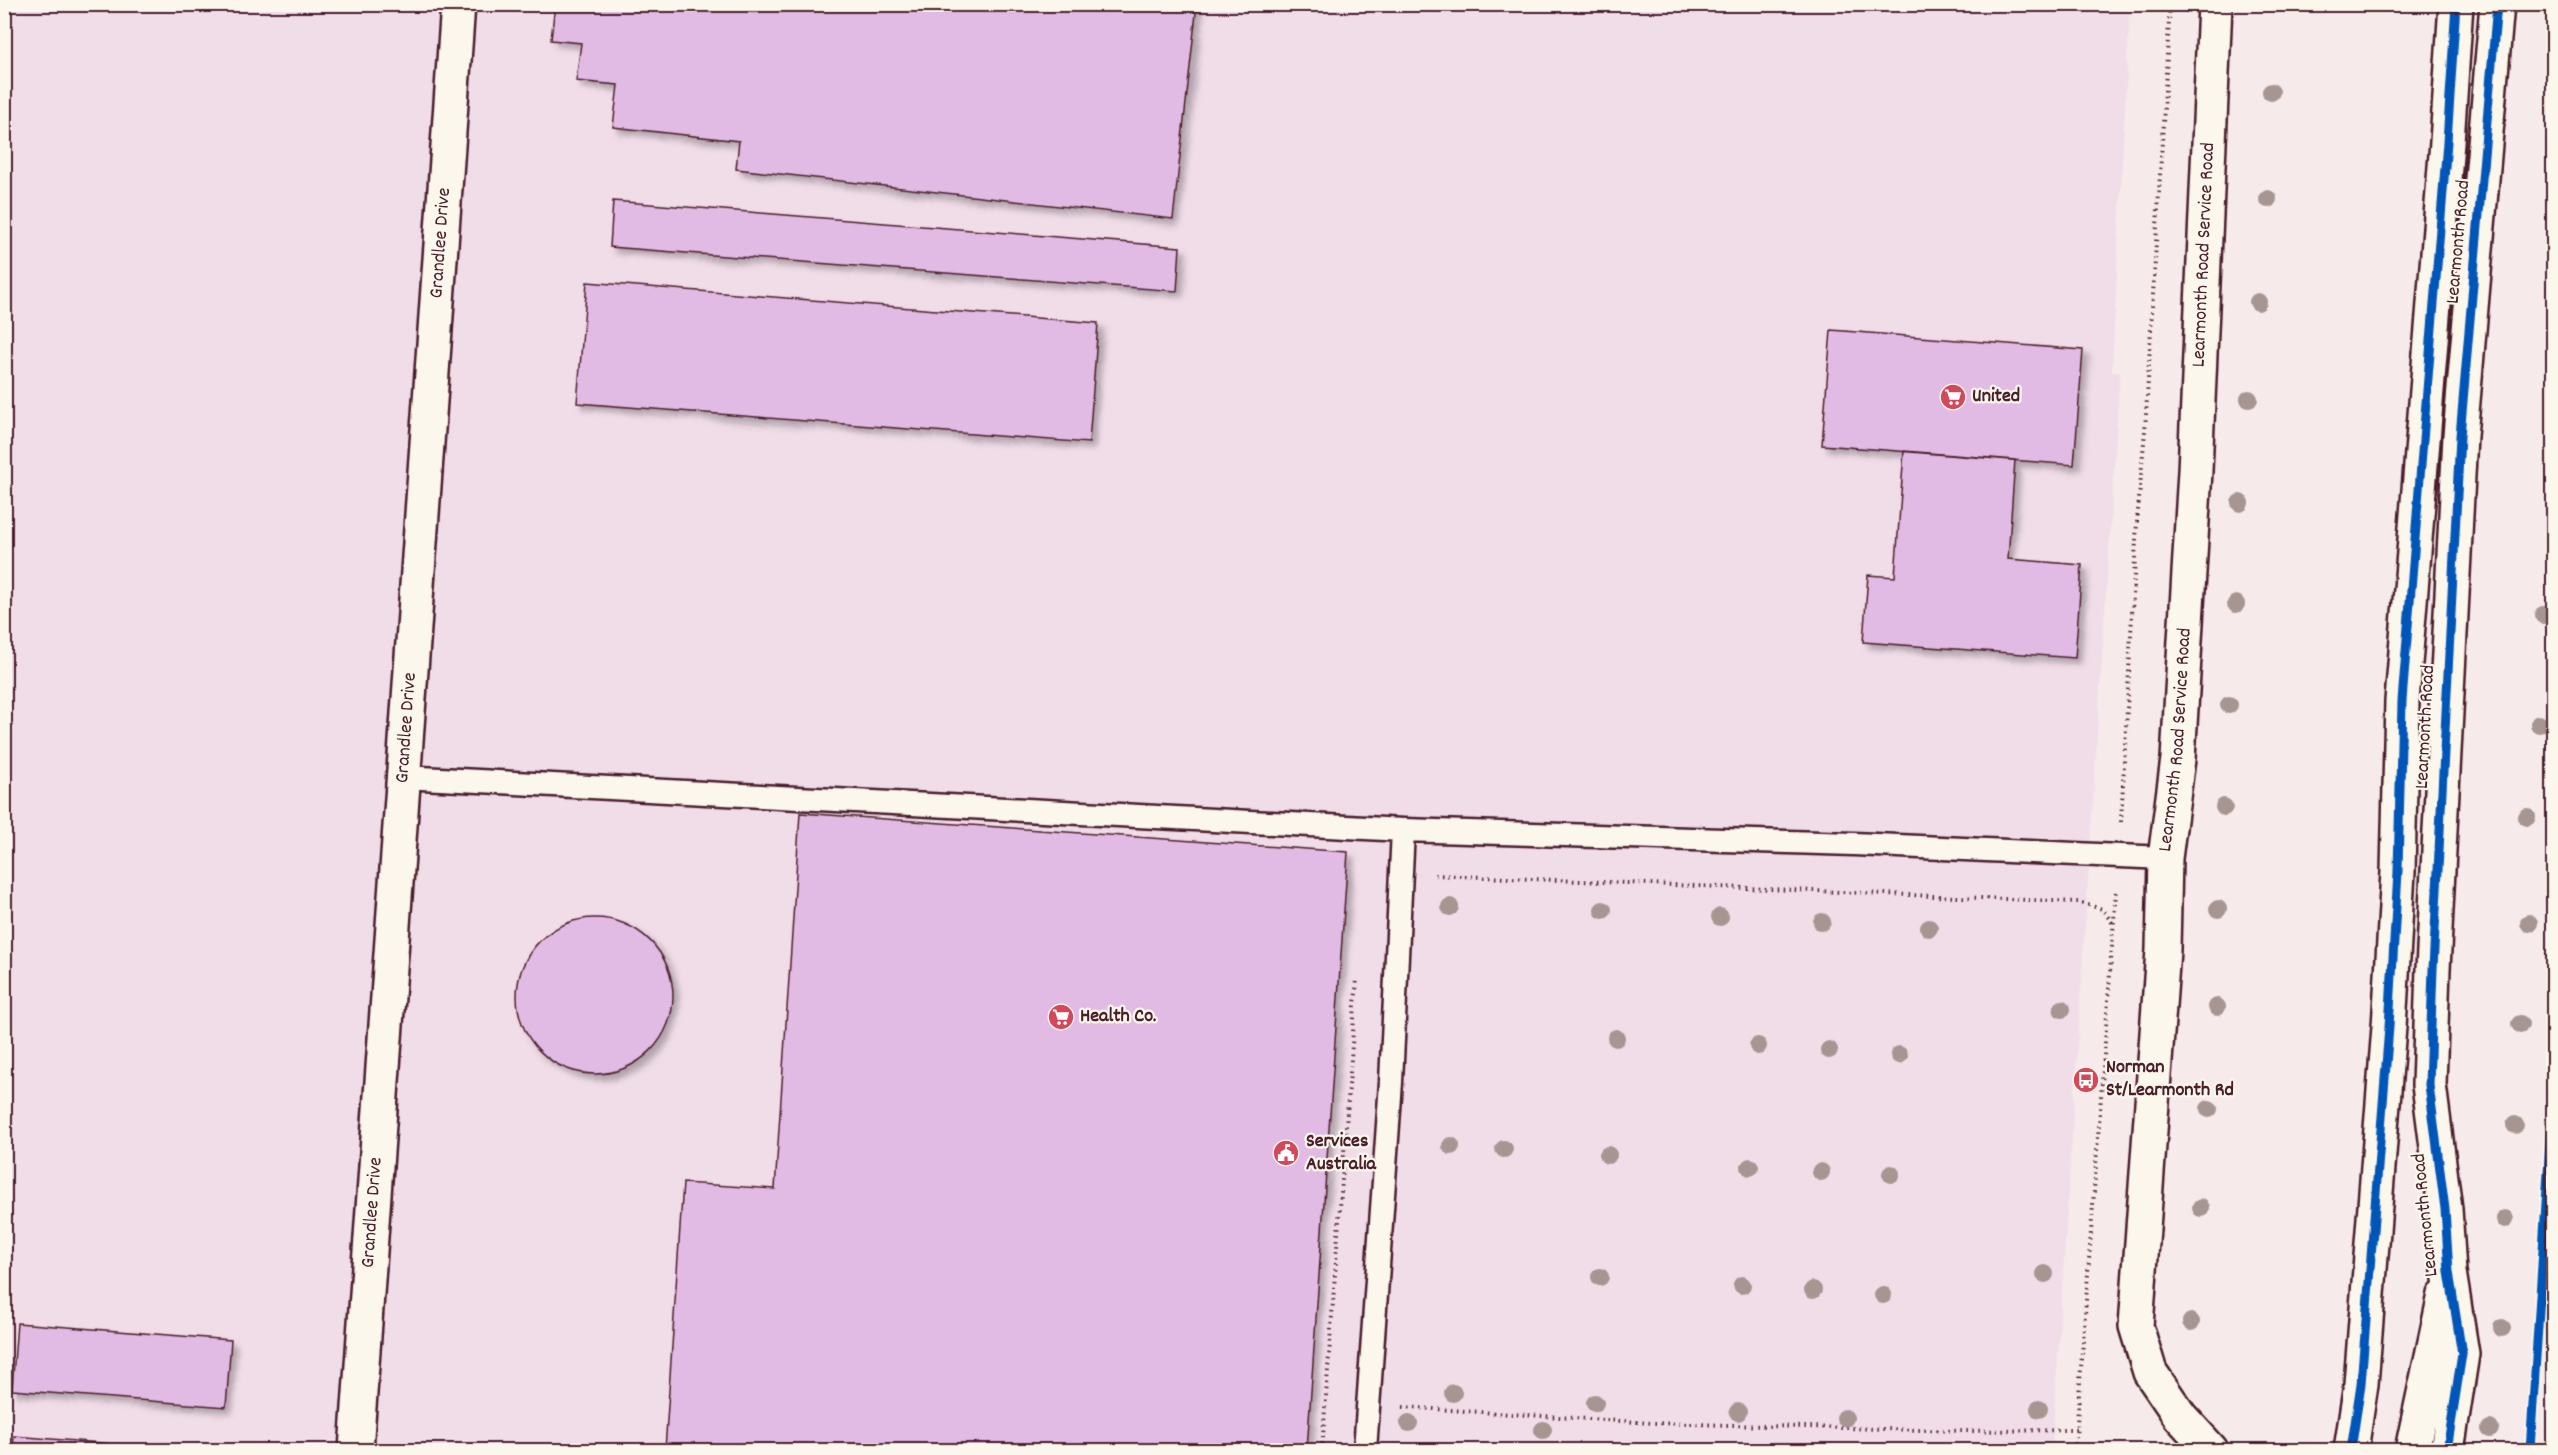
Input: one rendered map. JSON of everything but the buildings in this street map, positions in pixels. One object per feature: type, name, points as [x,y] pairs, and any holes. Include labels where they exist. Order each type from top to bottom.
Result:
[{"type":"main road","name":"Grandlee Drive","points":[[356,1450],[458,4]]},
{"type":"main road","name":"Learmonth Road Service Road","points":[[2211,1450],[2180,1416],[2150,1372],[2136,1326],[2163,950],[2165,858],[2178,759],[2194,482],[2215,4]]},
{"type":"main road","name":"Learmonth Road","points":[[2351,1450],[2363,1361],[2387,1061],[2398,872],[2402,700],[2456,4]]},
{"type":"main road","name":"Learmonth Road","points":[[2446,1450],[2462,1354],[2449,1272],[2445,1209],[2429,1085],[2433,969],[2460,436],[2497,4]]},
{"type":"main road","name":"Learmonth Road","points":[[2412,1450],[2449,1272]]},
{"type":"lane","points":[[402,777],[1403,830],[1854,844],[2165,858]]},
{"type":"lane","points":[[1365,1450],[1392,1070],[1403,830]]},
{"type":"path","points":[[2075,1450],[2115,925],[2117,857],[2124,793],[2124,745],[2136,521],[2145,430],[2170,4]]},
{"type":"path","points":[[1400,874],[2078,902],[2102,909],[2115,925]]},
{"type":"path","points":[[1322,1450],[1358,966]]},
{"type":"path","points":[[1326,1401],[1652,1423],[1961,1431],[2076,1430]]},
{"type":"shaded area","points":[[5,5],[2130,5],[2112,372],[2120,373],[2052,1450],[5,1450]]},
{"type":"cycle path","points":[[2351,1450],[2361,1384],[2389,1027],[2398,872],[2402,701],[2456,4]]},
{"type":"cycle path","points":[[2447,1450],[2462,1354],[2449,1272],[2445,1209],[2429,1085],[2433,969],[2460,436],[2497,4]]},
{"type":"cycle path","points":[[2530,1450],[2554,1079]]},
{"type":"place","name":"United","points":[[1953,397]]},
{"type":"place","name":"Health Co.","points":[[1061,1017]]},
{"type":"place","name":"Norman St/Learmonth Rd","points":[[2086,1080]]},
{"type":"place","name":"Services Australia","points":[[1286,1153]]}]
